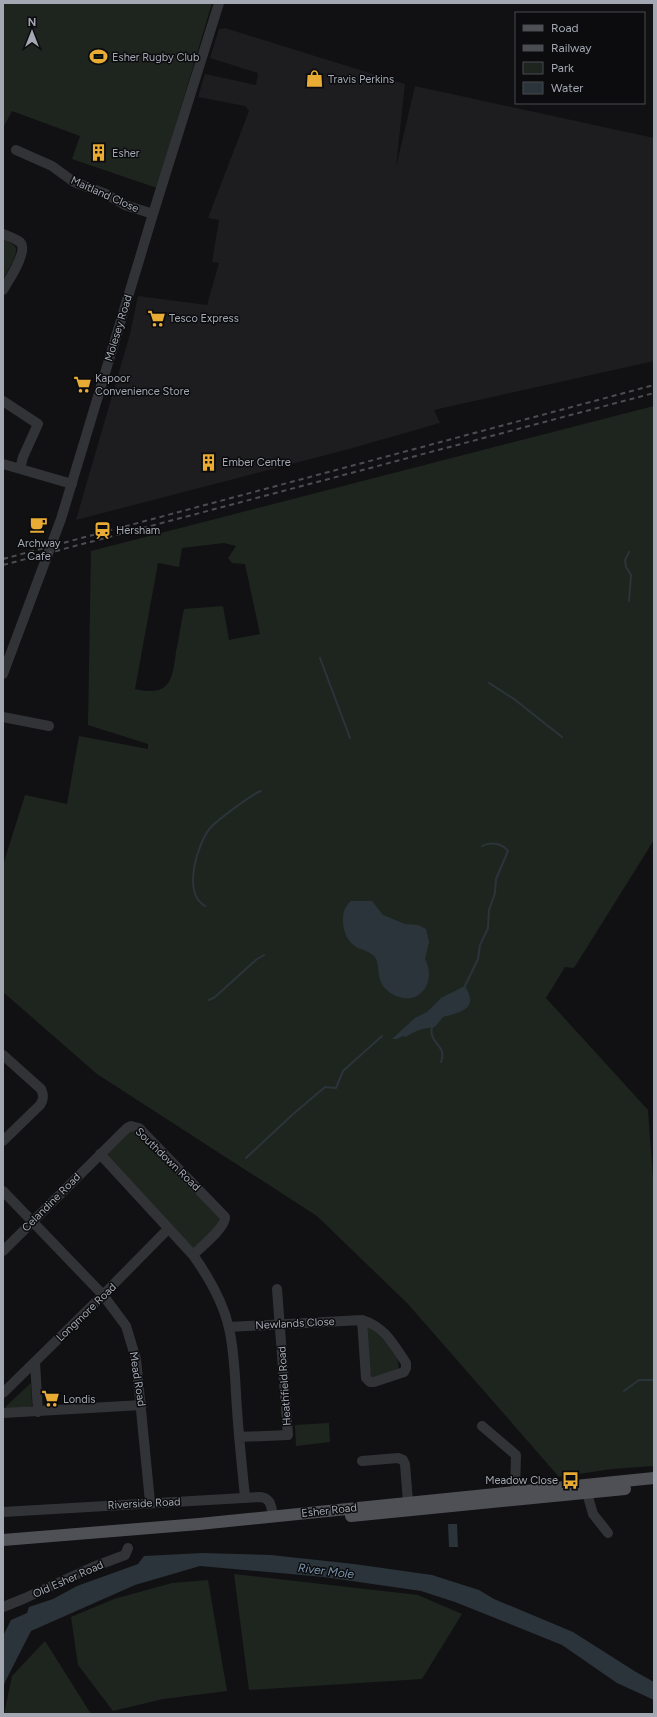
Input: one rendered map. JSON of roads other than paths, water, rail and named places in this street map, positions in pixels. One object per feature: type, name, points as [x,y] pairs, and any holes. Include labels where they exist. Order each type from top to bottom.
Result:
[{"type":"main road","name":"Esher Road","points":[[3,1540],[184,1525],[654,1478]]},
{"type":"main road","name":"Esher Road","points":[[3,1548],[136,1537],[654,1486]]},
{"type":"street","name":"Molesey Road","points":[[3,674],[8,645],[42,574],[61,519],[152,214],[219,3]]},
{"type":"street","name":"Maitland Close","points":[[16,150],[52,166],[74,182],[106,194],[125,205],[152,214]]},
{"type":"street","points":[[3,234],[20,242],[23,248],[22,255],[3,290]]},
{"type":"street","points":[[3,401],[38,424],[23,458],[20,469]]},
{"type":"street","points":[[3,464],[72,484]]},
{"type":"street","points":[[3,717],[49,726]]},
{"type":"street","points":[[3,1055],[41,1089],[43,1093],[43,1099],[40,1105],[3,1141]]},
{"type":"street","name":"Southdown Road","points":[[100,1154],[127,1128],[135,1126],[223,1213],[225,1220],[221,1227],[193,1255]]},
{"type":"street","points":[[100,1154],[193,1255],[213,1288],[229,1327],[234,1357],[239,1437],[245,1497]]},
{"type":"street","name":"Celandine Road","points":[[3,1251],[100,1154]]},
{"type":"street","name":"Mead Road","points":[[3,1191],[104,1295],[126,1326],[136,1359],[142,1405],[150,1502]]},
{"type":"street","name":"Longmore Road","points":[[3,1392],[104,1295],[168,1229]]},
{"type":"street","name":"Heathfield Road","points":[[239,1437],[288,1435],[278,1289]]},
{"type":"street","name":"Newlands Close","points":[[229,1327],[362,1320],[374,1323],[387,1335],[406,1363],[404,1372],[374,1382],[370,1382],[366,1378],[362,1320]]},
{"type":"street","points":[[35,1362],[38,1412]]},
{"type":"street","points":[[3,1413],[142,1405]]},
{"type":"street","points":[[482,1426],[516,1455],[515,1492]]},
{"type":"street","points":[[362,1461],[398,1458],[403,1460],[405,1464],[408,1502]]},
{"type":"street","points":[[587,1493],[593,1514],[608,1533]]},
{"type":"street","name":"Riverside Road","points":[[3,1512],[150,1502],[260,1497],[267,1499],[271,1505],[273,1516]]},
{"type":"street","name":"Old Esher Road","points":[[3,1607],[93,1567],[125,1555],[128,1548]]},
{"type":"water","points":[[351,901],[372,901],[383,915],[405,924],[418,925],[426,929],[429,942],[425,959],[429,976],[424,990],[418,995],[412,998],[403,998],[394,995],[387,990],[380,980],[377,960],[374,956],[354,946],[348,939],[343,924],[343,917],[346,907]]},
{"type":"water","points":[[463,987],[466,988],[470,1001],[469,1005],[461,1012],[443,1017],[435,1027],[420,1030],[406,1037],[403,1036],[397,1039],[392,1039],[415,1018],[427,1012],[441,998]]},
{"type":"water","points":[[448,1524],[457,1524],[458,1547],[449,1547]]},
{"type":"water","name":"River Mole","points":[[202,1553],[271,1555],[354,1564],[432,1575],[479,1590],[494,1599],[573,1632],[654,1682],[654,1700],[617,1683],[562,1645],[455,1602],[421,1591],[324,1577],[200,1566],[135,1585],[31,1631],[5,1682],[3,1689],[3,1636],[11,1620],[27,1613],[29,1607],[53,1599],[77,1586],[138,1564],[144,1556]]},
{"type":"waterway","points":[[629,552],[625,560],[626,567],[631,575],[629,601]]},
{"type":"waterway","points":[[320,658],[350,738]]},
{"type":"waterway","points":[[489,683],[514,699],[562,737]]},
{"type":"waterway","points":[[205,906],[198,900],[194,890],[193,880],[194,868],[201,844],[211,827],[244,801],[261,791]]},
{"type":"waterway","points":[[464,988],[478,959],[480,945],[488,928],[489,910],[495,893],[496,879],[508,851],[496,844],[485,844],[482,846]]},
{"type":"waterway","points":[[209,1000],[215,997],[257,959],[264,955]]},
{"type":"waterway","points":[[432,1027],[433,1037],[442,1052],[441,1062]]},
{"type":"waterway","points":[[246,1158],[292,1115],[325,1087],[336,1088],[343,1071],[382,1036]]},
{"type":"waterway","points":[[624,1391],[639,1380],[654,1380]]},
{"type":"railway","points":[[3,559],[654,385]]},
{"type":"railway","points":[[3,565],[654,393]]},
{"type":"place","name":"Esher Rugby Club","points":[[99,57]]},
{"type":"place","name":"Travis Perkins","points":[[315,79]]},
{"type":"place","name":"Esher","points":[[99,153]]},
{"type":"place","name":"Tesco Express","points":[[156,318]]},
{"type":"place","name":"Kapoor Convenience Store","points":[[82,384]]},
{"type":"place","name":"Ember Centre","points":[[209,462]]},
{"type":"place","name":"Archway Cafe","points":[[39,525]]},
{"type":"place","name":"Hersham","points":[[103,530]]},
{"type":"place","name":"Londis","points":[[50,1399]]},
{"type":"place","name":"Meadow Close","points":[[571,1480]]}]
